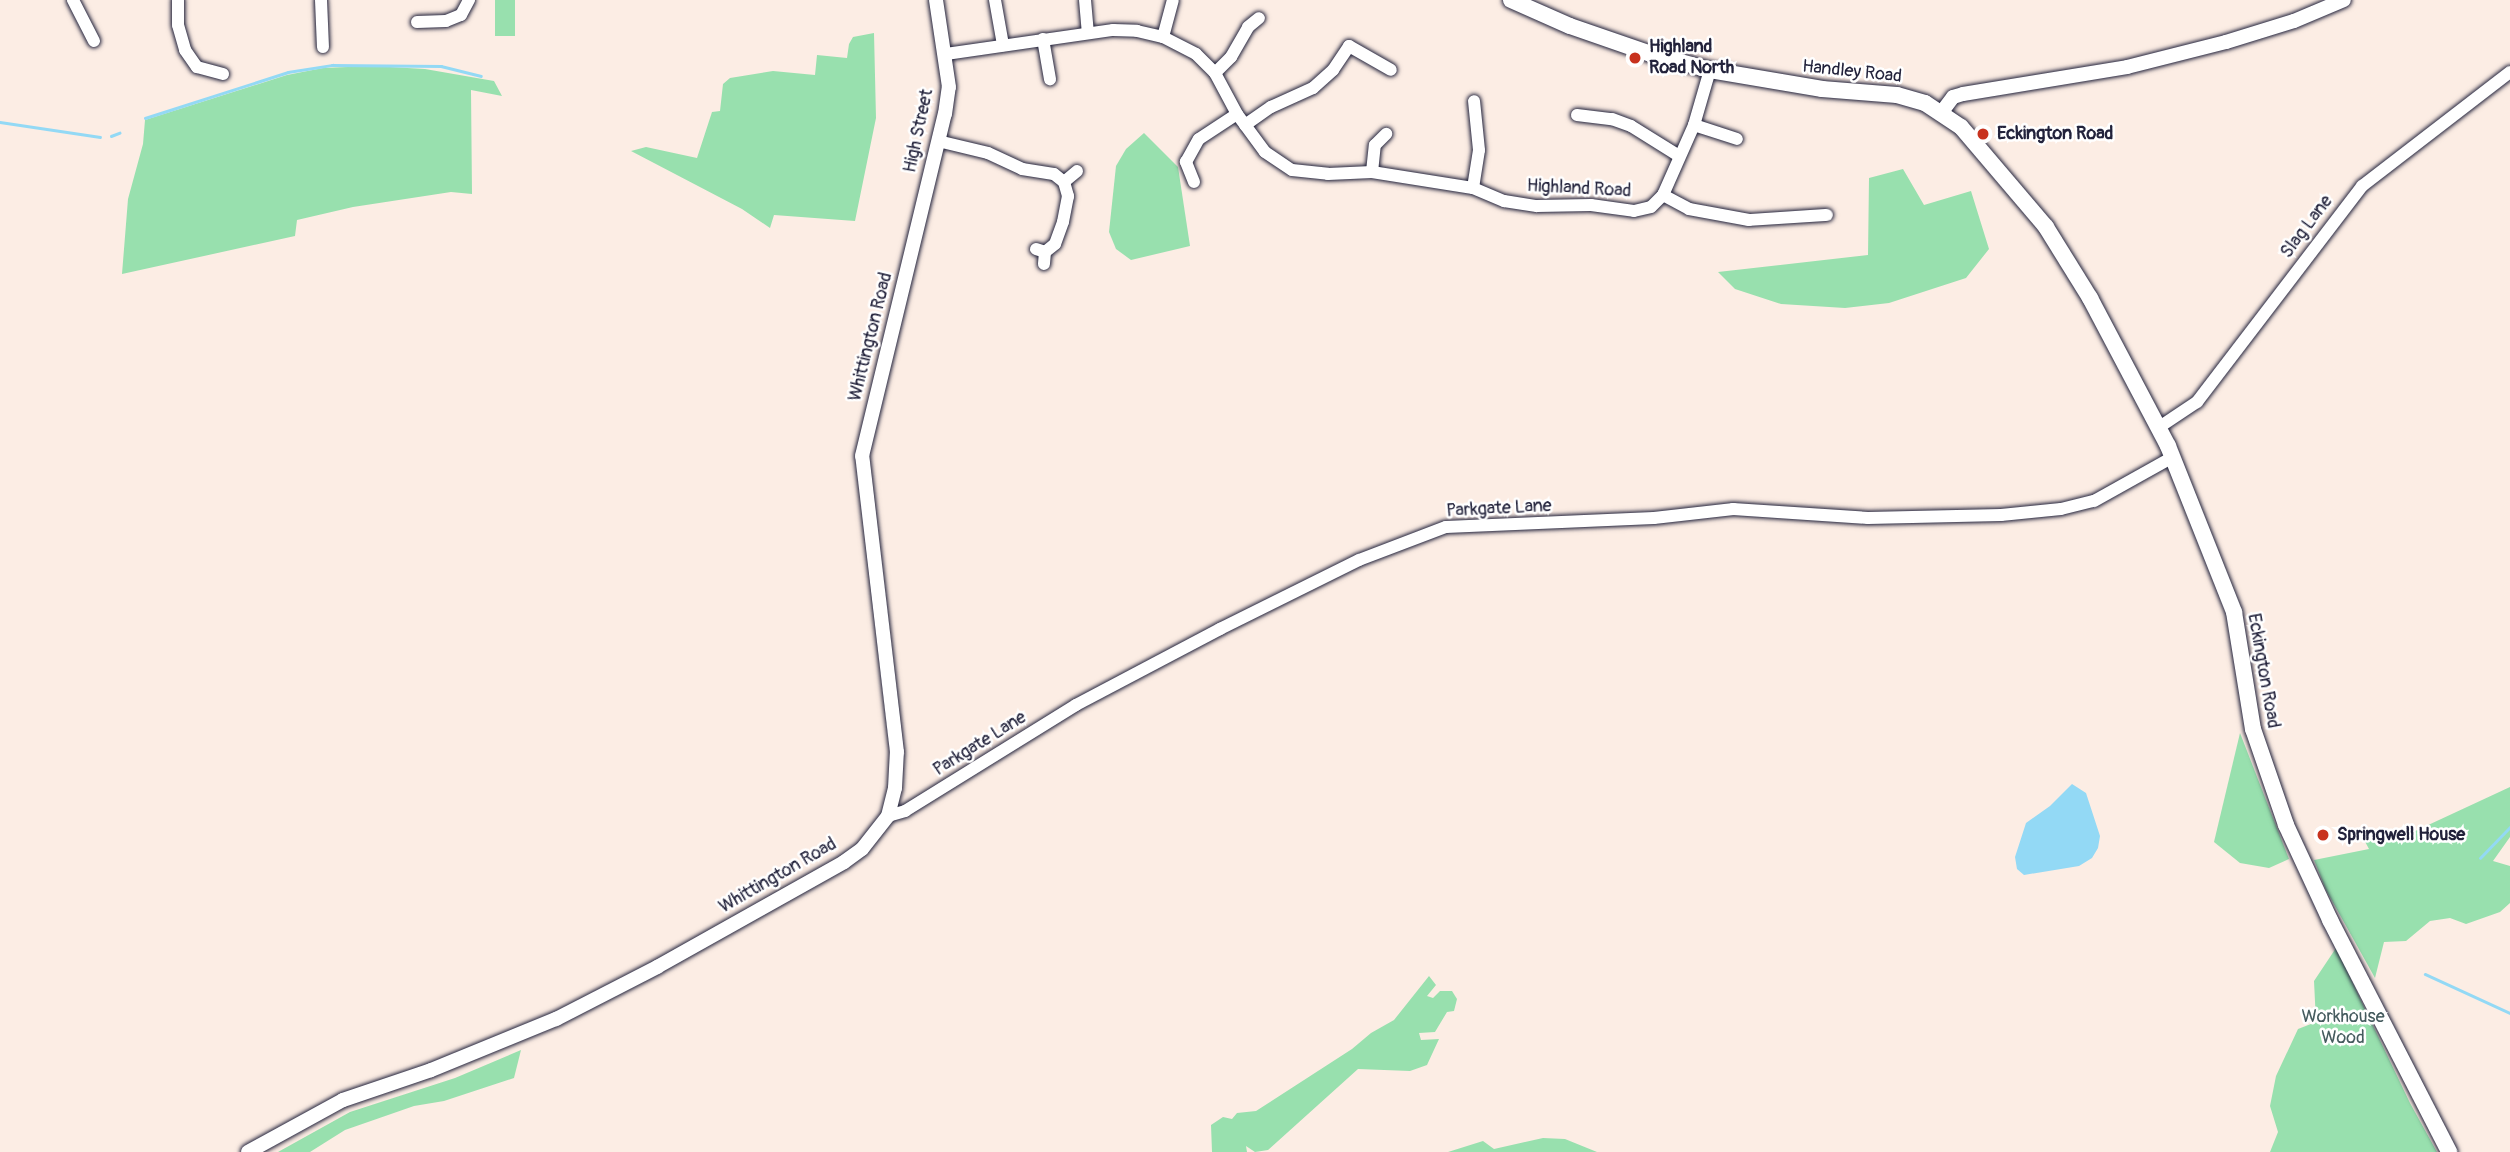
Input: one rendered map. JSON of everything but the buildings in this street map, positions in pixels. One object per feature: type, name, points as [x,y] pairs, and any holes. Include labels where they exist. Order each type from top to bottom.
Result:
[{"type":"main road","name":"Handley Road","points":[[1511,0],[1630,47],[1710,70],[1822,89],[1897,95],[1925,103],[1941,113]]},
{"type":"main road","name":"Eckington Road","points":[[1941,113],[1961,127],[2046,227],[2090,298],[2158,428],[2234,612],[2253,729],[2286,825],[2330,920],[2449,1152]]},
{"type":"street","points":[[73,0],[94,41]]},
{"type":"street","points":[[178,0],[178,25],[184,50],[197,67],[223,74]]},
{"type":"street","points":[[321,0],[323,47]]},
{"type":"street","points":[[417,22],[446,21],[461,15],[469,0]]},
{"type":"street","name":"High Street","points":[[926,187],[949,87],[936,0]]},
{"type":"street","points":[[995,0],[1003,45]]},
{"type":"street","points":[[1085,0],[1088,33]]},
{"type":"street","points":[[1163,37],[1173,0]]},
{"type":"street","points":[[1941,113],[1953,97],[1963,94],[2127,67],[2226,42],[2294,21],[2344,0]]},
{"type":"street","points":[[1215,73],[1231,57],[1248,27],[1259,19]]},
{"type":"street","name":"Highland Road","points":[[946,54],[1088,33],[1137,31],[1163,37],[1196,54],[1215,73],[1237,114],[1265,152],[1292,170],[1328,174],[1372,172],[1473,188],[1504,201],[1526,204],[1591,205],[1633,211],[1651,207],[1663,195]]},
{"type":"street","points":[[1043,39],[1050,79]]},
{"type":"street","points":[[1245,125],[1271,107],[1313,88],[1334,69],[1349,46],[1391,70]]},
{"type":"street","points":[[1710,70],[1694,125],[1663,195],[1689,209],[1749,220],[1826,215]]},
{"type":"street","name":"Slag Lane","points":[[2158,428],[2197,402],[2362,186],[2510,72]]},
{"type":"street","points":[[1473,188],[1479,150],[1474,101]]},
{"type":"street","points":[[1194,182],[1186,162],[1199,139],[1237,114]]},
{"type":"street","points":[[1577,115],[1612,119],[1631,125],[1679,156]]},
{"type":"street","points":[[1694,125],[1737,139]]},
{"type":"street","points":[[1372,172],[1375,145],[1386,134]]},
{"type":"street","points":[[938,141],[988,153],[1022,169],[1054,174],[1064,182],[1068,196],[1063,222],[1055,244],[1042,255]]},
{"type":"street","points":[[1064,182],[1077,171]]},
{"type":"street","name":"Whittington Road","points":[[248,1152],[343,1100],[431,1070],[544,1024],[657,967],[844,862],[862,849],[888,816],[895,788],[897,752],[862,456],[926,187]]},
{"type":"street","name":"Parkgate Lane","points":[[888,816],[905,811],[1076,705],[1220,629],[1359,560],[1446,527],[1654,518],[1732,509],[1868,518],[2001,515],[2061,509],[2094,501],[2171,458]]},
{"type":"green space","points":[[495,0],[515,0],[515,36],[495,36]]},
{"type":"green space","points":[[874,33],[876,118],[855,221],[774,215],[770,228],[742,209],[631,151],[646,147],[697,158],[712,112],[720,111],[723,84],[730,78],[773,71],[815,75],[817,55],[847,58],[853,37]]},
{"type":"green space","points":[[372,66],[425,69],[494,81],[502,96],[471,90],[472,194],[451,192],[353,207],[297,220],[295,236],[122,274],[128,199],[143,144],[145,120],[287,75],[323,68]]},
{"type":"green space","points":[[1144,133],[1178,167],[1190,246],[1131,260],[1116,249],[1109,232],[1116,166],[1126,149]]},
{"type":"green space","points":[[1903,169],[1924,205],[1971,191],[1989,249],[1966,278],[1889,303],[1845,308],[1781,304],[1735,289],[1718,272],[1868,255],[1869,178]]},
{"type":"green space","points":[[2240,733],[2289,859],[2269,868],[2240,863],[2214,842]]},
{"type":"green space","points":[[2510,787],[2510,837],[2493,861],[2510,866],[2510,903],[2500,912],[2466,924],[2450,918],[2430,921],[2406,941],[2384,942],[2375,978],[2326,890],[2314,860],[2369,849],[2362,836],[2411,833]]},
{"type":"green space","name":"Workhouse Wood","points":[[2336,948],[2410,1103],[2437,1152],[2270,1152],[2278,1132],[2270,1106],[2276,1076],[2298,1029],[2316,1022],[2314,981]]},
{"type":"green space","points":[[1429,976],[1436,985],[1427,996],[1433,998],[1440,991],[1452,991],[1457,999],[1454,1011],[1447,1012],[1435,1032],[1419,1033],[1421,1040],[1439,1039],[1427,1065],[1410,1071],[1358,1069],[1268,1150],[1255,1152],[1246,1146],[1247,1152],[1212,1152],[1211,1125],[1223,1117],[1232,1119],[1237,1113],[1256,1111],[1352,1049],[1371,1033],[1394,1020]]},
{"type":"green space","points":[[521,1050],[514,1078],[444,1101],[414,1106],[345,1130],[310,1152],[278,1152],[350,1112],[455,1078]]},
{"type":"green space","points":[[1543,1138],[1565,1139],[1597,1152],[1448,1152],[1483,1141],[1494,1149]]},
{"type":"water","points":[[2072,784],[2086,793],[2100,836],[2098,848],[2092,858],[2079,866],[2024,875],[2017,869],[2015,857],[2026,823],[2050,806]]},
{"type":"waterway","points":[[145,118],[288,72],[332,65],[441,66],[481,76]]},
{"type":"waterway","points":[[0,122],[100,137]]},
{"type":"waterway","points":[[111,136],[119,133]]},
{"type":"waterway","points":[[2480,858],[2510,827]]},
{"type":"waterway","points":[[2425,974],[2510,1013]]},
{"type":"place","name":"Highland Road North","points":[[1635,58]]},
{"type":"place","name":"Eckington Road","points":[[1983,134]]},
{"type":"place","name":"Springwell House","points":[[2323,835]]}]
